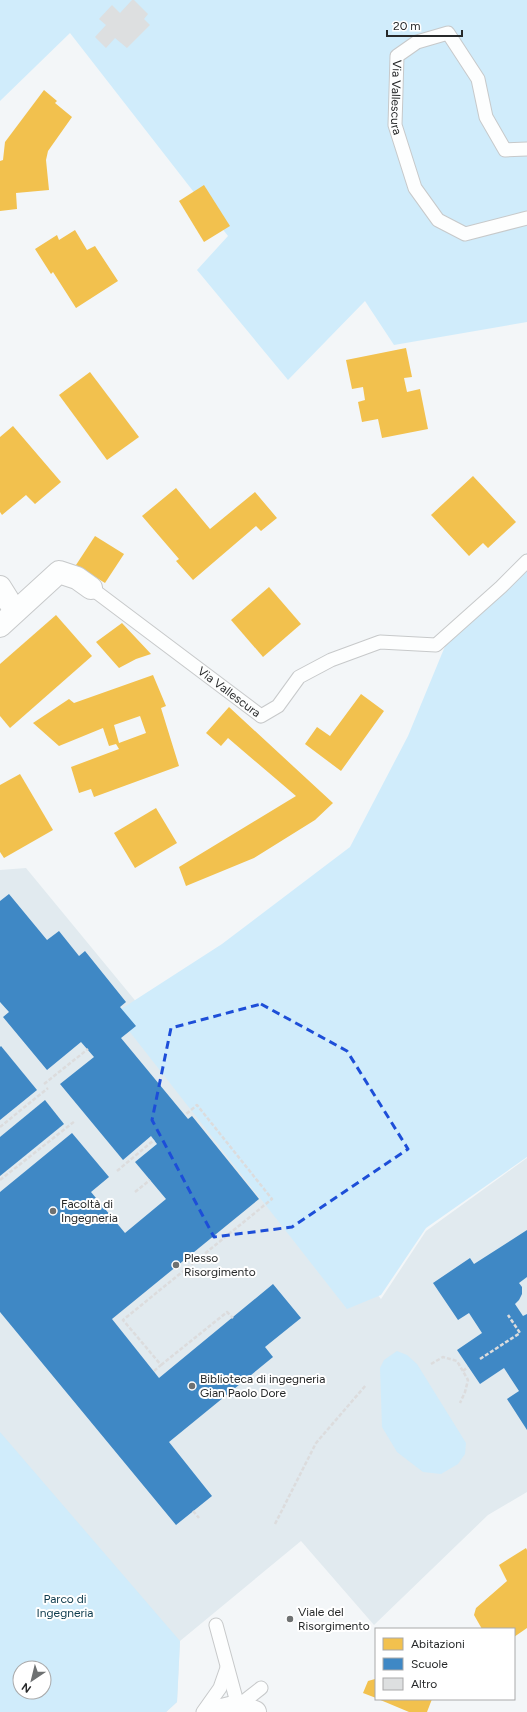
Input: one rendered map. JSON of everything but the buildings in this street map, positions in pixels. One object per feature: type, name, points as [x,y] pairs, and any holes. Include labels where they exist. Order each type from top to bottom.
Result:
[{"type":"street","name":"Via Vallescura","points":[[0,587],[7,618],[59,572],[77,578],[91,588]]},
{"type":"street","points":[[214,1712],[246,1709]]},
{"type":"lane","name":"Via Vallescura","points":[[527,149],[505,150],[486,117],[478,79],[448,33],[416,42],[397,56],[395,125],[415,188],[438,220],[465,234],[527,218]]},
{"type":"lane","name":"Via Vallescura","points":[[91,588],[261,716],[278,706],[299,677],[331,660],[380,642],[436,645],[501,587],[527,561]]},
{"type":"lane","points":[[216,1625],[227,1668],[246,1709],[261,1688]]},
{"type":"lane","points":[[203,1712],[220,1688],[227,1668]]},
{"type":"path","points":[[44,1084],[88,1050]]},
{"type":"path","points":[[0,1127],[48,1088]]},
{"type":"path","points":[[161,1365],[123,1320],[272,1199],[197,1105],[185,1115]]},
{"type":"path","points":[[0,1180],[75,1121]]},
{"type":"path","points":[[117,1171],[154,1140]]},
{"type":"path","points":[[135,1192],[150,1180]]},
{"type":"path","points":[[154,1371],[227,1312],[233,1318]]},
{"type":"path","points":[[480,1359],[520,1333],[508,1315]]},
{"type":"path","points":[[431,1364],[443,1357],[457,1361],[468,1380],[460,1403]]},
{"type":"path","points":[[463,1371],[468,1367]]},
{"type":"path","points":[[274,1524],[316,1442],[366,1385]]},
{"type":"path","points":[[194,1511],[199,1518]]},
{"type":"highlighted area","points":[[261,1004],[347,1051],[408,1149],[292,1227],[214,1237],[152,1120],[171,1028]]},
{"type":"shaded area","name":"Plesso Risorgimento","points":[[26,868],[381,1299],[426,1231],[527,1158],[527,1492],[488,1515],[374,1625],[301,1541],[180,1641],[177,1702],[166,1712],[0,1712],[0,870]]},
{"type":"green space","points":[[0,0],[527,0],[527,322],[394,345],[365,301],[288,380],[197,270],[228,236],[70,33],[0,101]]},
{"type":"green space","points":[[527,553],[527,1157],[426,1228],[381,1295],[347,1309],[115,1013],[222,944],[350,847],[408,736],[455,622]]},
{"type":"green space","points":[[397,1351],[407,1355],[417,1364],[466,1443],[465,1454],[458,1464],[441,1474],[423,1472],[397,1452],[382,1427],[380,1368],[384,1360]]},
{"type":"green space","name":"Parco di Ingegneria","points":[[0,1432],[180,1641],[177,1702],[166,1712],[0,1712]]},
{"type":"place","name":"Facoltà di Ingegneria","points":[[53,1211]]},
{"type":"place","name":"Plesso Risorgimento","points":[[176,1265]]},
{"type":"place","name":"Biblioteca di ingegneria Gian Paolo Dore","points":[[192,1386]]},
{"type":"place","name":"Viale del Risorgimento","points":[[290,1619]]}]
